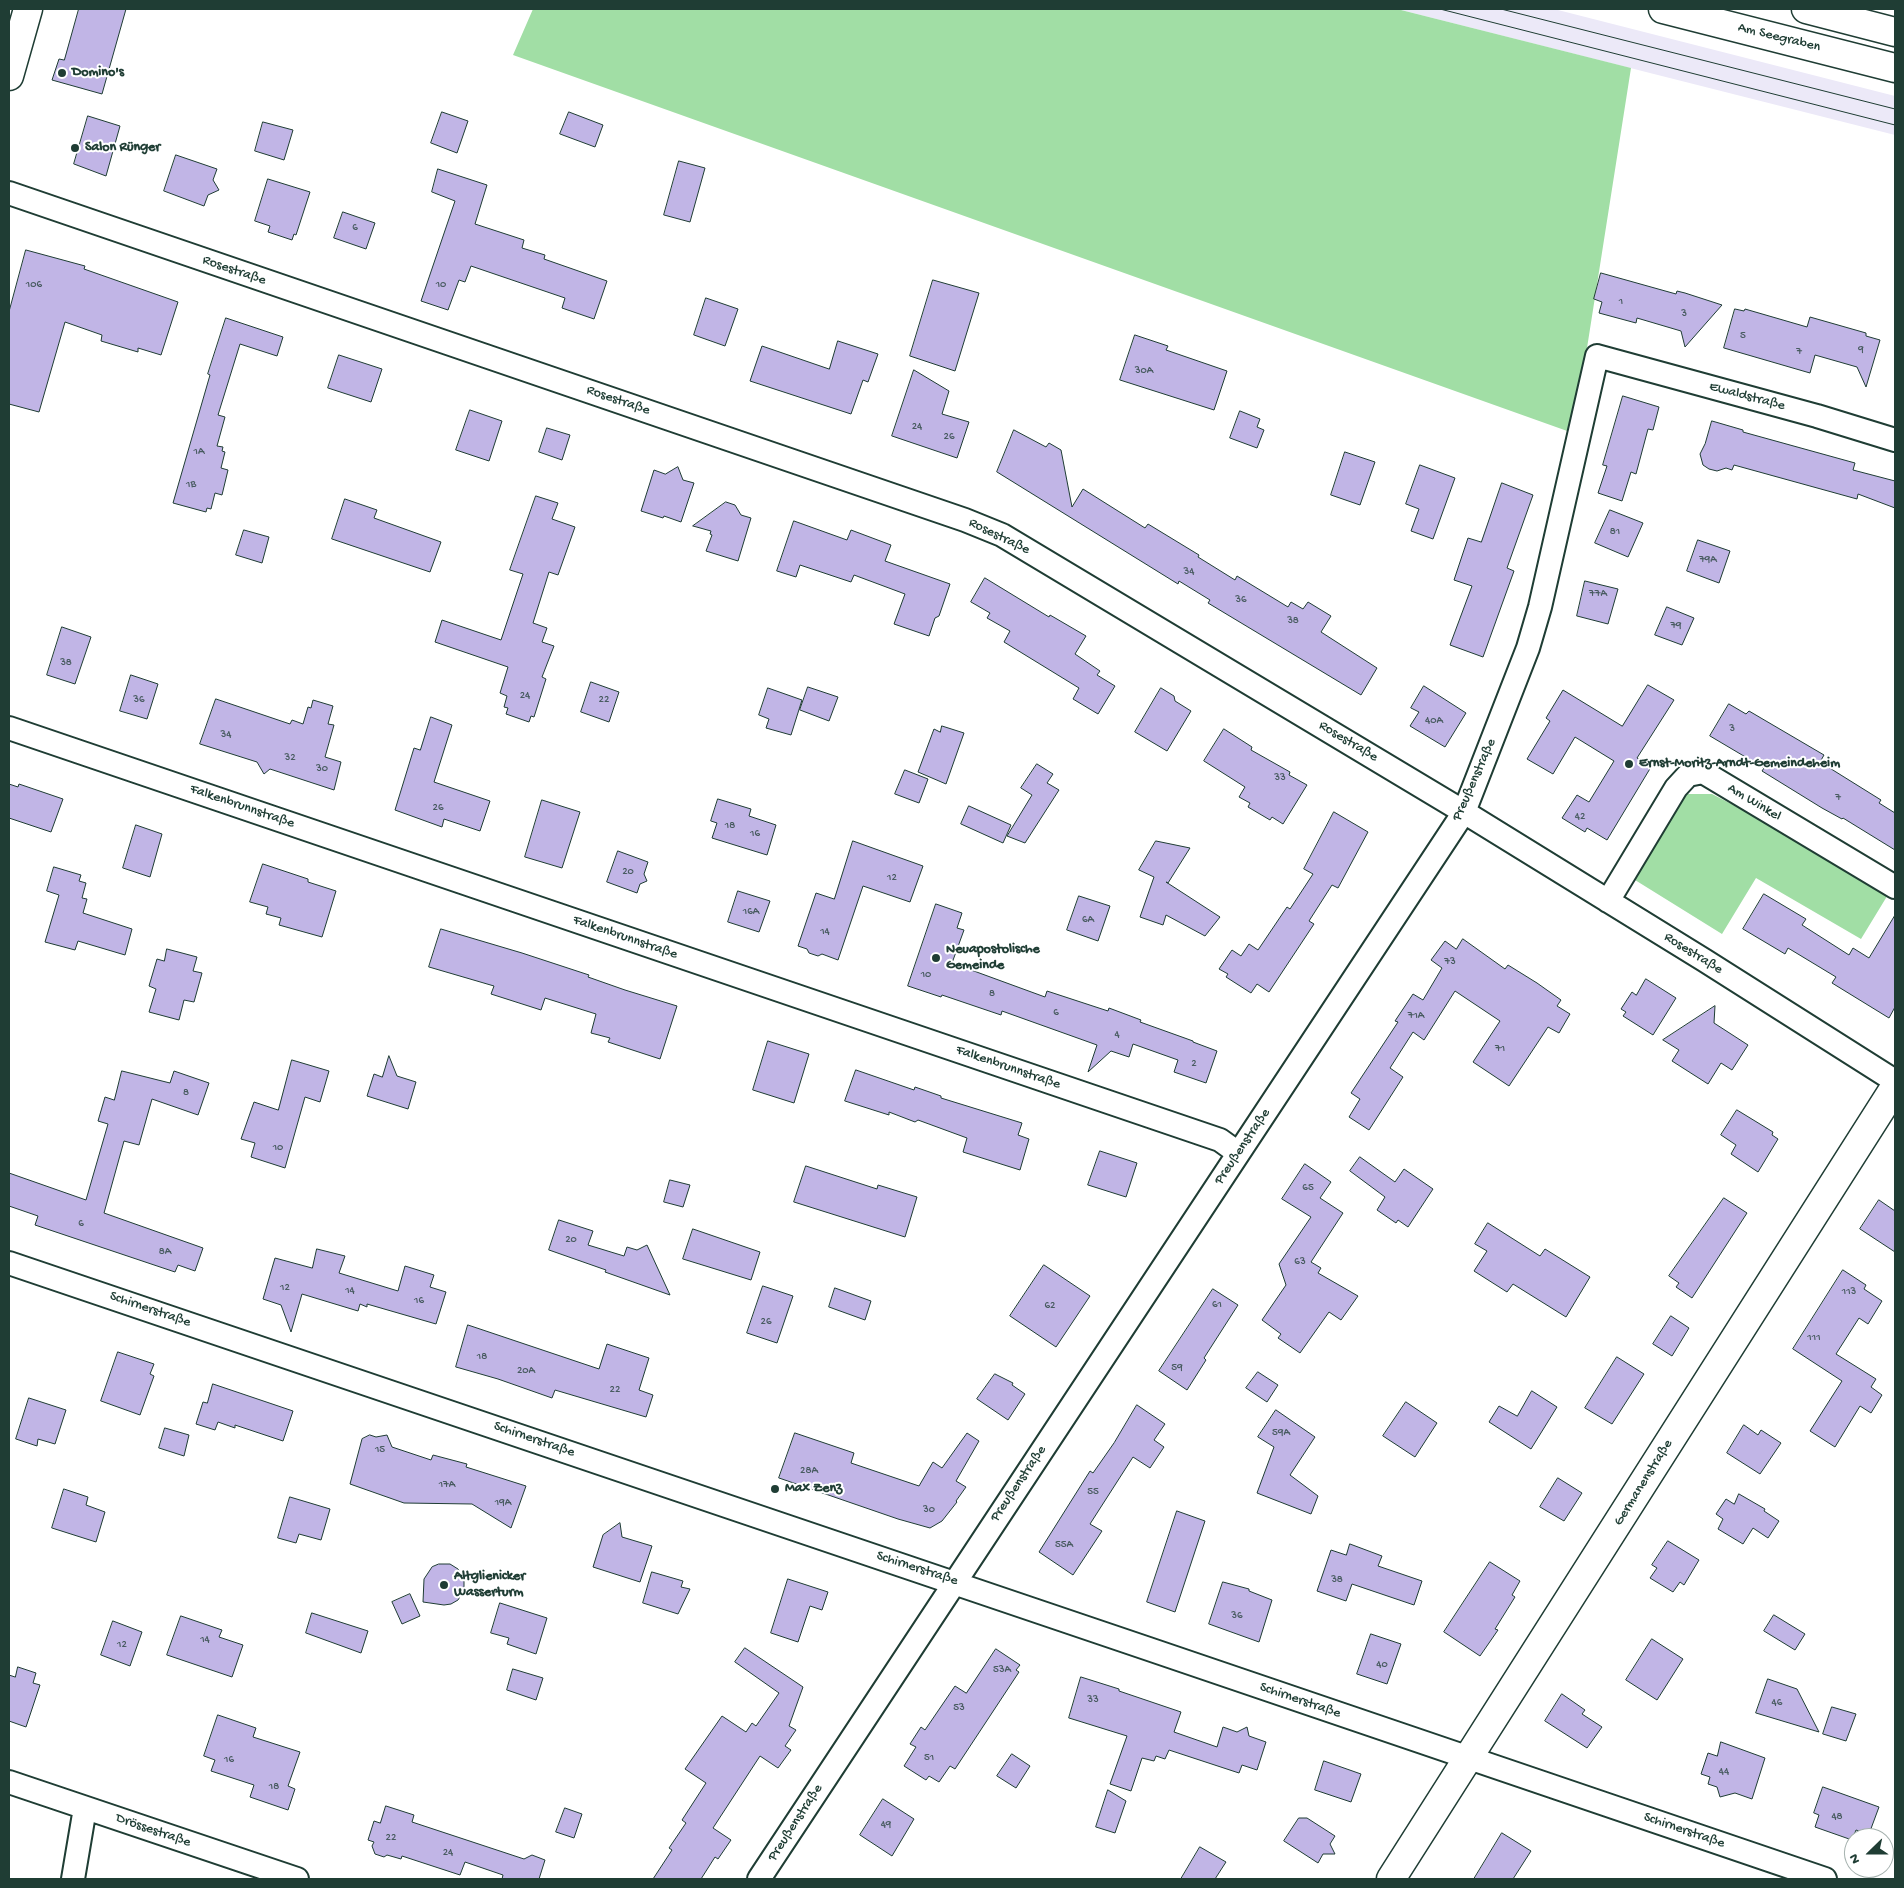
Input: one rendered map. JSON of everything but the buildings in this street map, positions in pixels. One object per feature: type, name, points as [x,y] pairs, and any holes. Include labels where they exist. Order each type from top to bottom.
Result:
[{"type":"street","points":[[9,76],[28,9]]},
{"type":"street","name":"Am Seegraben","points":[[1663,9],[1895,68]]},
{"type":"street","points":[[1806,9],[1895,32]]},
{"type":"street","name":"Rosestraße","points":[[9,193],[966,520],[1002,535],[1464,812],[1895,1081]]},
{"type":"street","name":"Preußenstraße","points":[[759,1879],[1464,812],[1528,648],[1551,560],[1597,356]]},
{"type":"street","name":"Ewaldstraße","points":[[1597,356],[1817,416],[1895,440]]},
{"type":"street","name":"Falkenbrunnstraße","points":[[9,728],[1220,1140],[1238,1153]]},
{"type":"street","name":"Am Winkel","points":[[1608,901],[1676,788],[1688,775],[1703,772],[1895,887]]},
{"type":"street","name":"Germanenstraße","points":[[1391,1879],[1895,1087]]},
{"type":"street","name":"Schirnerstraße","points":[[9,1262],[1825,1879]]},
{"type":"street","name":"Drössestraße","points":[[9,1782],[297,1879]]},
{"type":"street","points":[[74,1879],[85,1808]]},
{"type":"shaded area","points":[[1397,9],[1554,9],[1895,96],[1895,135]]},
{"type":"green space","points":[[533,9],[1397,9],[1631,68],[1587,348],[1570,432],[513,55]]},
{"type":"green space","points":[[1686,794],[1712,794],[1784,831],[1889,893],[1861,939],[1756,878],[1722,934],[1635,880]]},
{"type":"tram line","points":[[1440,9],[1895,125]]},
{"type":"tram line","points":[[1501,9],[1895,109]]},
{"type":"place","name":"Domino's","points":[[62,73]]},
{"type":"place","name":"Salon Rünger","points":[[75,148]]},
{"type":"place","name":"Ernst-Moritz-Arndt-Gemeindeheim","points":[[1629,764]]},
{"type":"place","name":"Neuapostolische Gemeinde","points":[[936,958]]},
{"type":"place","name":"Max Zenz","points":[[775,1489]]},
{"type":"place","name":"Altglienicker Wasserturm","points":[[444,1585]]}]
